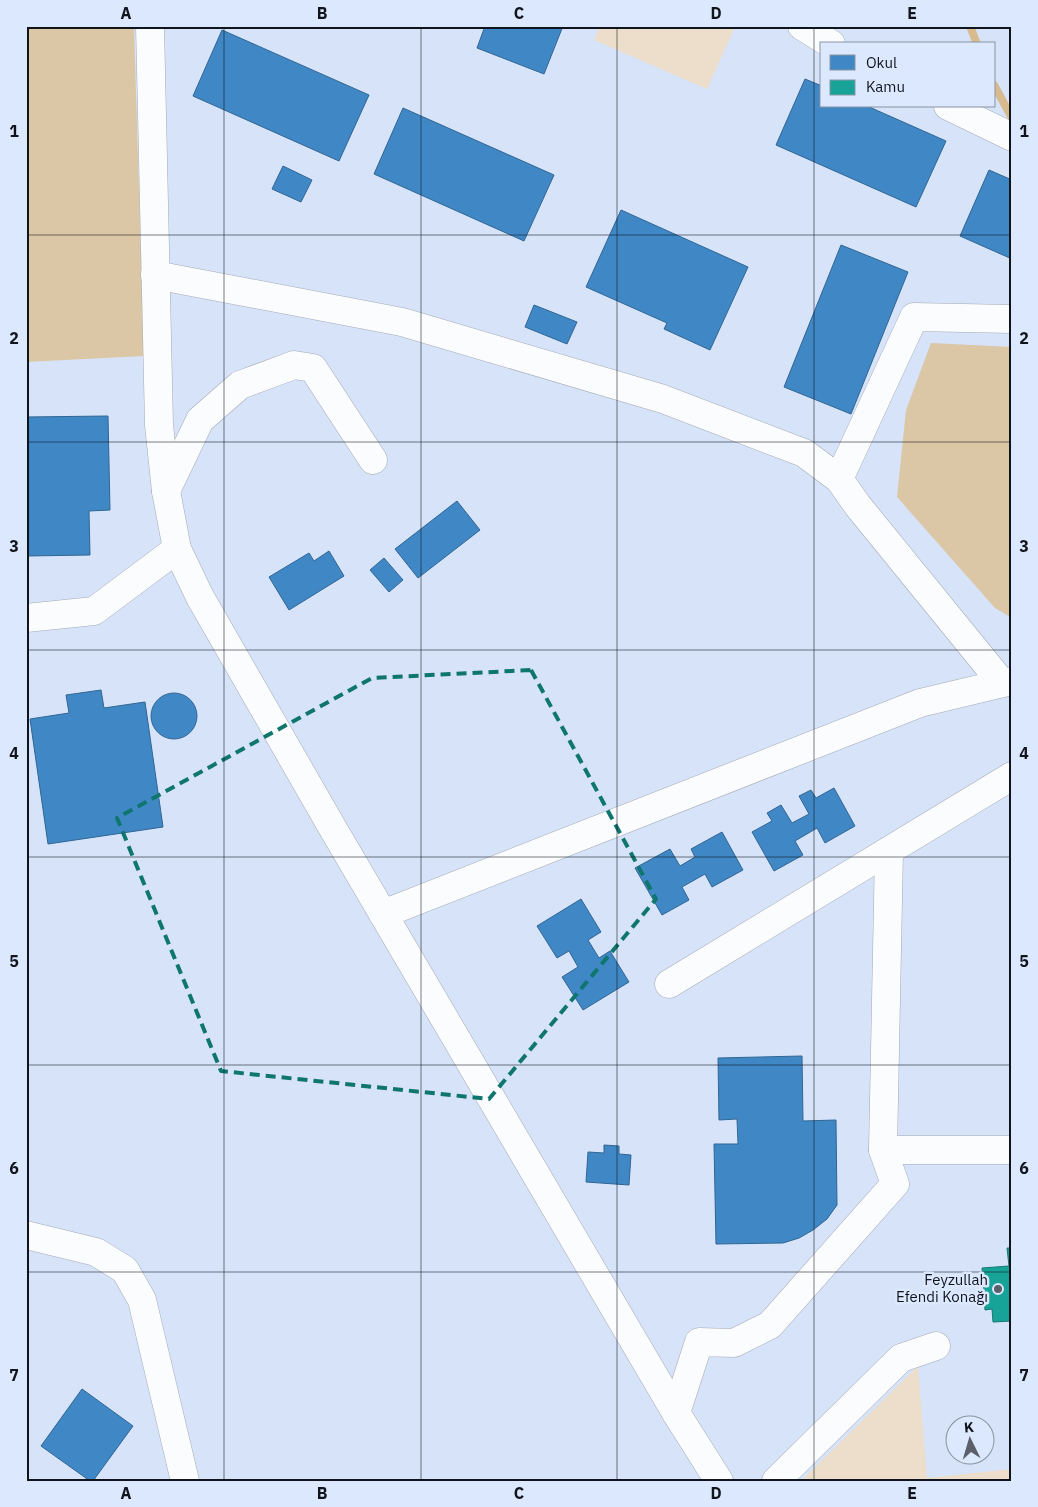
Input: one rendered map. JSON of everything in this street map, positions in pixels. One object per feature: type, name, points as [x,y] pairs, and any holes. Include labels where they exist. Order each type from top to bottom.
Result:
[{"type":"street","points":[[150,26],[159,425],[166,491],[177,549],[200,598],[383,914],[676,1413],[718,1481]]},
{"type":"street","points":[[802,26],[828,42]]},
{"type":"street","points":[[952,108],[1012,137]]},
{"type":"street","points":[[155,276],[402,322],[663,399],[804,453],[838,479],[858,506],[1007,682],[920,703],[383,914]]},
{"type":"street","points":[[838,479],[914,317],[1012,319]]},
{"type":"street","points":[[166,491],[200,420],[240,385],[294,365],[313,368],[372,460]]},
{"type":"street","points":[[26,618],[94,611],[177,549]]},
{"type":"street","points":[[669,984],[1012,776]]},
{"type":"street","points":[[676,1413],[699,1342],[734,1343],[770,1325],[895,1184],[883,1150],[889,851]]},
{"type":"street","points":[[883,1150],[1012,1150]]},
{"type":"street","points":[[26,1235],[96,1252],[125,1270],[142,1300],[185,1481]]},
{"type":"street","points":[[776,1481],[900,1358],[936,1346]]},
{"type":"highlighted area","points":[[531,670],[656,899],[489,1099],[221,1071],[117,818],[372,678]]},
{"type":"shaded area","points":[[26,26],[1012,26],[1012,1481],[26,1481]]},
{"type":"shaded area","points":[[26,26],[134,26],[144,356],[26,362]]},
{"type":"shaded area","points":[[600,26],[727,26],[734,29],[707,89],[594,40]]},
{"type":"shaded area","points":[[931,343],[1012,347],[1012,618],[995,608],[897,497],[906,410]]},
{"type":"shaded area","points":[[918,1366],[927,1478],[1012,1469],[1012,1481],[801,1481]]},
{"type":"building: Okul","points":[[485,26],[563,26],[544,74],[477,48]]},
{"type":"building: Okul","points":[[222,30],[369,95],[339,161],[193,96]]},
{"type":"building: Okul","points":[[805,79],[820,85],[820,108],[872,108],[946,141],[916,207],[776,145]]},
{"type":"building: Okul","points":[[403,108],[554,175],[524,241],[374,174]]},
{"type":"building: Okul","points":[[283,166],[312,180],[301,202],[272,189]]},
{"type":"building: Okul","points":[[989,170],[1012,180],[1012,259],[960,236]]},
{"type":"building: Okul","points":[[621,210],[748,267],[710,350],[664,329],[667,323],[586,287]]},
{"type":"building: Okul","points":[[841,245],[908,272],[851,414],[784,387]]},
{"type":"building: Okul","points":[[534,305],[577,322],[567,344],[525,327]]},
{"type":"building: Okul","points":[[108,416],[110,510],[89,511],[90,555],[26,556],[26,417]]},
{"type":"building: Okul","points":[[457,501],[480,530],[418,578],[395,549]]},
{"type":"building: Okul","points":[[329,551],[344,576],[289,610],[269,577],[309,553],[314,561]]},
{"type":"building: Okul","points":[[384,558],[403,580],[389,592],[370,570]]},
{"type":"building: Okul","points":[[101,690],[104,708],[145,702],[163,827],[48,844],[30,719],[69,713],[66,695]]},
{"type":"building: Okul","points":[[174,693],[187,697],[193,703],[197,716],[193,729],[187,735],[174,739],[161,735],[155,729],[151,716],[155,703],[161,697]]},
{"type":"building: Okul","points":[[834,788],[855,826],[825,843],[817,828],[795,841],[803,855],[774,871],[752,832],[772,821],[767,813],[781,805],[792,823],[809,814],[799,796],[811,790],[816,798]]},
{"type":"building: Okul","points":[[722,832],[743,870],[712,887],[705,874],[682,887],[689,900],[662,915],[635,868],[670,849],[680,866],[695,857],[691,849]]},
{"type":"building: Okul","points":[[581,899],[601,932],[588,940],[599,958],[610,951],[629,982],[583,1010],[562,977],[578,967],[569,951],[557,958],[537,926]]},
{"type":"building: Okul","points":[[802,1056],[803,1121],[836,1120],[837,1205],[827,1219],[799,1238],[783,1243],[716,1244],[714,1144],[738,1144],[737,1119],[719,1120],[718,1058]]},
{"type":"building: Okul","points":[[604,1145],[619,1146],[619,1154],[631,1155],[629,1185],[586,1182],[588,1152],[604,1153]]},
{"type":"building: Okul","points":[[82,1389],[133,1426],[93,1481],[90,1481],[41,1446]]},
{"type":"building: Kamu","name":"Feyzullah Efendi Konağı","points":[[1007,1248],[1012,1248],[1012,1321],[993,1322],[992,1309],[985,1310],[982,1268],[1009,1266]]},
{"type":"waterway","points":[[970,26],[976,42]]},
{"type":"waterway","points":[[996,89],[1012,118]]},
{"type":"place","name":"Feyzullah Efendi Konağı","points":[[998,1289]]}]
